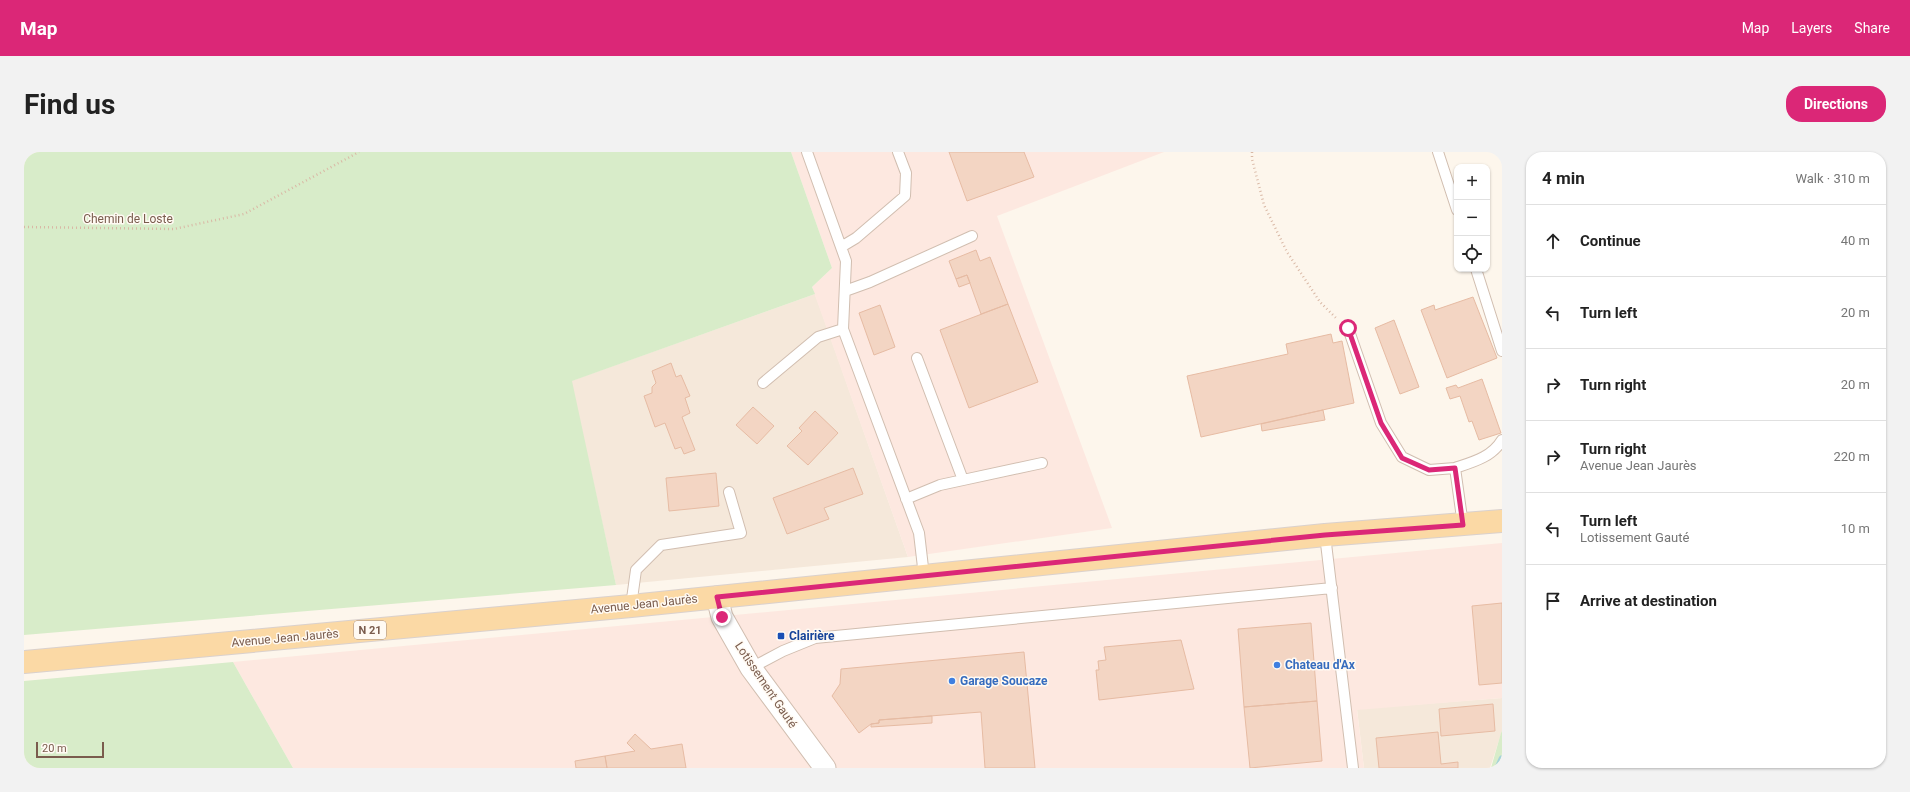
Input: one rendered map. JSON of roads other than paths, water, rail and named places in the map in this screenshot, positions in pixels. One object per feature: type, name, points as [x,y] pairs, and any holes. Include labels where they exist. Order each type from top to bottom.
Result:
[{"type":"main road","name":"Avenue Jean Jaurès","points":[[24,662],[631,606],[1325,535],[1502,521]]},
{"type":"street","name":"Lotissement Gauté","points":[[717,597],[722,617],[751,668],[825,768]]},
{"type":"lane","points":[[807,152],[846,261],[843,329],[919,533],[924,576]]},
{"type":"lane","points":[[841,247],[856,238],[905,196],[906,173],[898,152]]},
{"type":"lane","points":[[1438,152],[1454,201]]},
{"type":"lane","points":[[845,291],[870,282],[972,236]]},
{"type":"lane","points":[[1477,272],[1502,351]]},
{"type":"lane","points":[[1348,328],[1381,423],[1402,458],[1429,470],[1455,468],[1481,459],[1498,446],[1502,440]]},
{"type":"lane","points":[[763,383],[818,337],[843,329]]},
{"type":"lane","points":[[917,358],[964,480]]},
{"type":"lane","points":[[906,499],[940,485],[1042,463]]},
{"type":"lane","points":[[1455,468],[1463,525]]},
{"type":"lane","points":[[631,606],[636,570],[661,545],[741,533],[729,492]]},
{"type":"lane","points":[[1325,535],[1353,768]]},
{"type":"lane","points":[[751,668],[783,651],[815,638],[1332,588]]},
{"type":"waterway","points":[[1498,768],[1502,759]]},
{"type":"place","name":"Clairière","points":[[781,636]]},
{"type":"place","name":"Chateau d'Ax","points":[[1277,665]]},
{"type":"place","name":"Garage Soucaze","points":[[952,681]]}]
